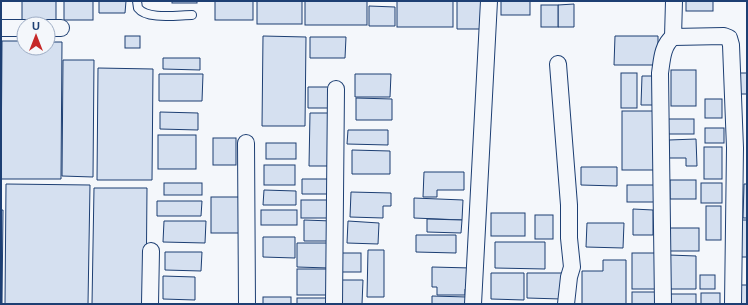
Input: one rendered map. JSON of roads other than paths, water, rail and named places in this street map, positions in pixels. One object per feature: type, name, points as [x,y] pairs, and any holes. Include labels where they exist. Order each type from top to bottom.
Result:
[{"type":"street","points":[[473,304],[489,1]]},
{"type":"street","points":[[663,304],[660,73],[664,49],[673,37],[674,1]]},
{"type":"street","points":[[1,28],[16,28]]},
{"type":"street","points":[[673,37],[724,36],[729,38],[731,45],[735,148],[733,304]]},
{"type":"street","points":[[558,64],[569,205],[569,238],[572,268],[569,278],[566,304]]},
{"type":"street","points":[[334,304],[336,89]]},
{"type":"street","points":[[246,143],[247,304]]},
{"type":"street","points":[[150,304],[151,251]]},
{"type":"lane","points":[[137,1],[138,8],[144,14],[156,16],[192,15]]}]
